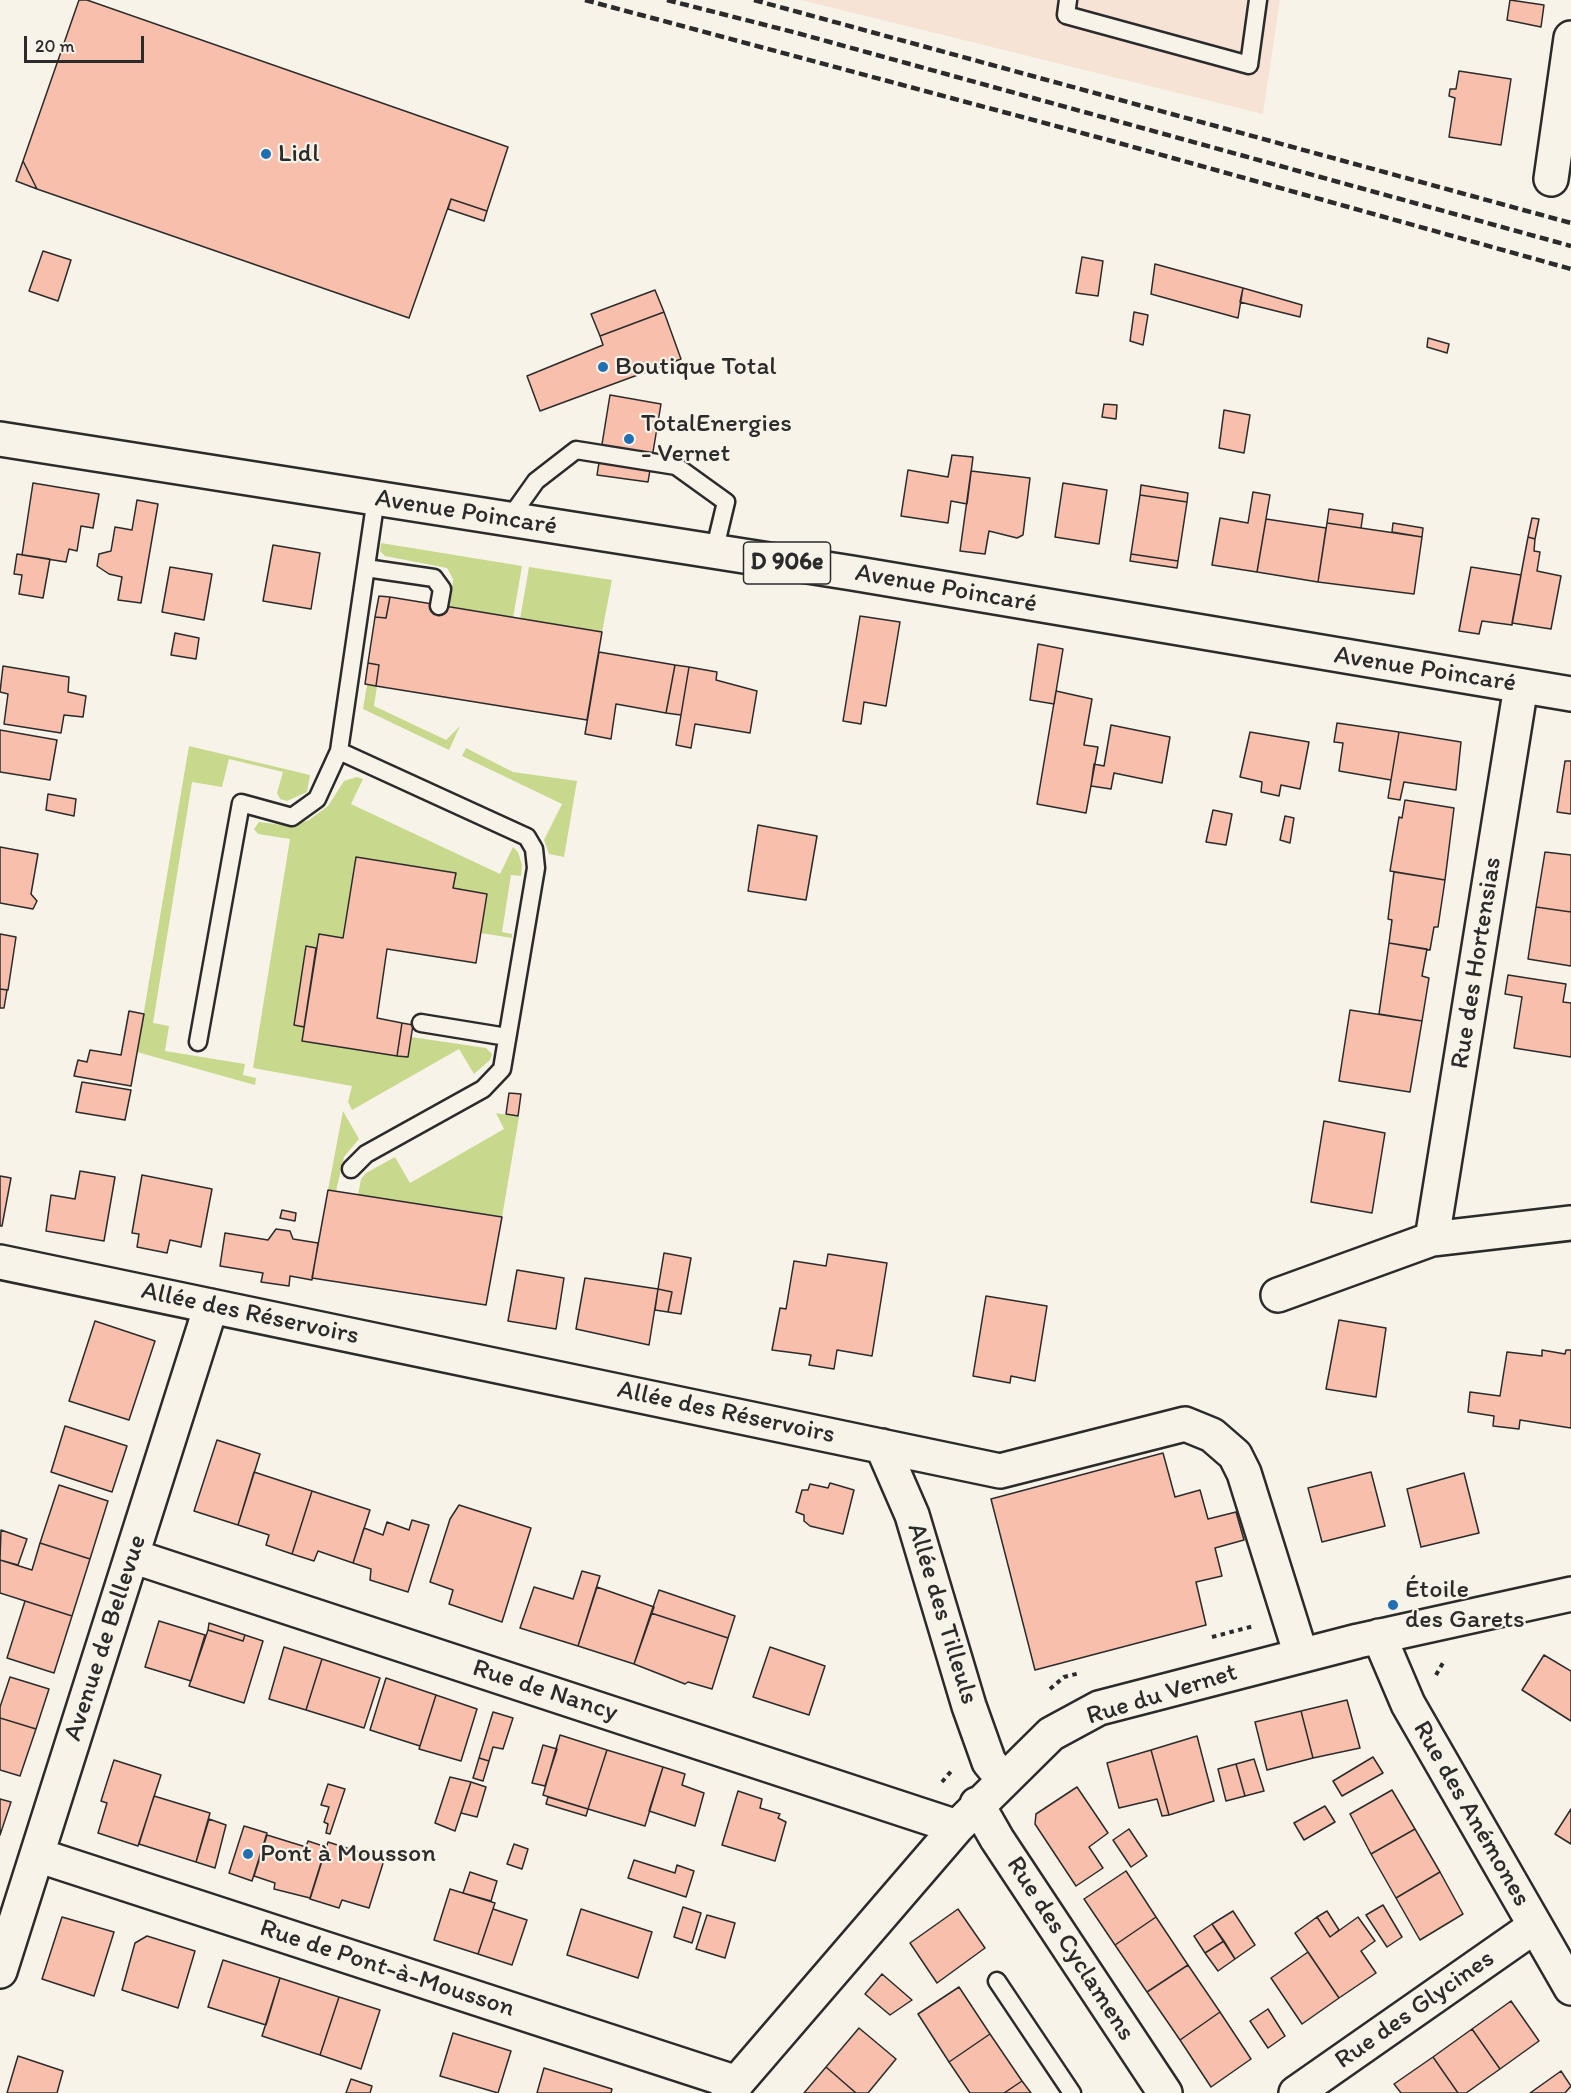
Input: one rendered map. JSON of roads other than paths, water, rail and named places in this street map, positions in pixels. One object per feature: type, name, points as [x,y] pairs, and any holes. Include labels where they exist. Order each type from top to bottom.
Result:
[{"type":"street","points":[[1551,179],[1571,38]]},
{"type":"street","name":"Avenue Poincaré","points":[[0,443],[509,519],[1571,694]]},
{"type":"street","name":"Rue des Hortensias","points":[[1432,1239],[1521,686]]},
{"type":"street","points":[[1278,1294],[1432,1239],[1571,1223]]},
{"type":"street","name":"Allée des Réservoirs","points":[[0,1262],[1000,1471],[1185,1424],[1212,1435],[1234,1455],[1244,1473],[1301,1655]]},
{"type":"street","name":"Avenue de Bellevue","points":[[0,1971],[212,1306]]},
{"type":"street","name":"Allée des Tilleuls","points":[[882,1446],[912,1515],[969,1706],[989,1762],[1003,1779]]},
{"type":"street","name":"Rue de Nancy","points":[[132,1556],[967,1816]]},
{"type":"street","name":"Rue du Vernet","points":[[733,2088],[967,1816],[1051,1734],[1099,1708],[1378,1636],[1571,1594]]},
{"type":"street","name":"Rue des Anémones","points":[[1378,1636],[1408,1704],[1571,1988]]},
{"type":"street","name":"Rue des Cyclamens","points":[[967,1816],[997,1839],[1165,2093]]},
{"type":"street","name":"Rue de Pont-à-Mousson","points":[[37,1855],[733,2088]]},
{"type":"street","name":"Rue des Glycines","points":[[1296,2093],[1535,1926]]},
{"type":"lane","points":[[1068,0],[1066,15],[1249,65],[1258,0]]},
{"type":"lane","points":[[509,519],[536,481],[576,450],[665,464],[676,466],[726,502],[714,552]]},
{"type":"lane","points":[[198,1042],[241,803],[292,817],[317,799],[339,751],[376,498]]},
{"type":"lane","points":[[366,568],[434,578],[442,589],[439,606]]},
{"type":"lane","points":[[339,751],[527,837],[534,849],[536,868],[502,1069],[483,1089],[366,1154],[351,1168]]},
{"type":"lane","points":[[421,1023],[507,1037]]},
{"type":"lane","points":[[997,1981],[1071,2093]]},
{"type":"railway","points":[[585,0],[1108,140],[1571,269]]},
{"type":"railway","points":[[667,0],[797,33],[1571,246]]},
{"type":"railway","points":[[754,0],[1571,223]]},
{"type":"place","name":"Lidl","points":[[266,154]]},
{"type":"place","name":"Boutique Total","points":[[603,367]]},
{"type":"place","name":"TotalEnergies - Vernet","points":[[629,439]]},
{"type":"place","name":"Étoile des Garets","points":[[1393,1605]]},
{"type":"place","name":"Pont à Mousson","points":[[248,1854]]}]
